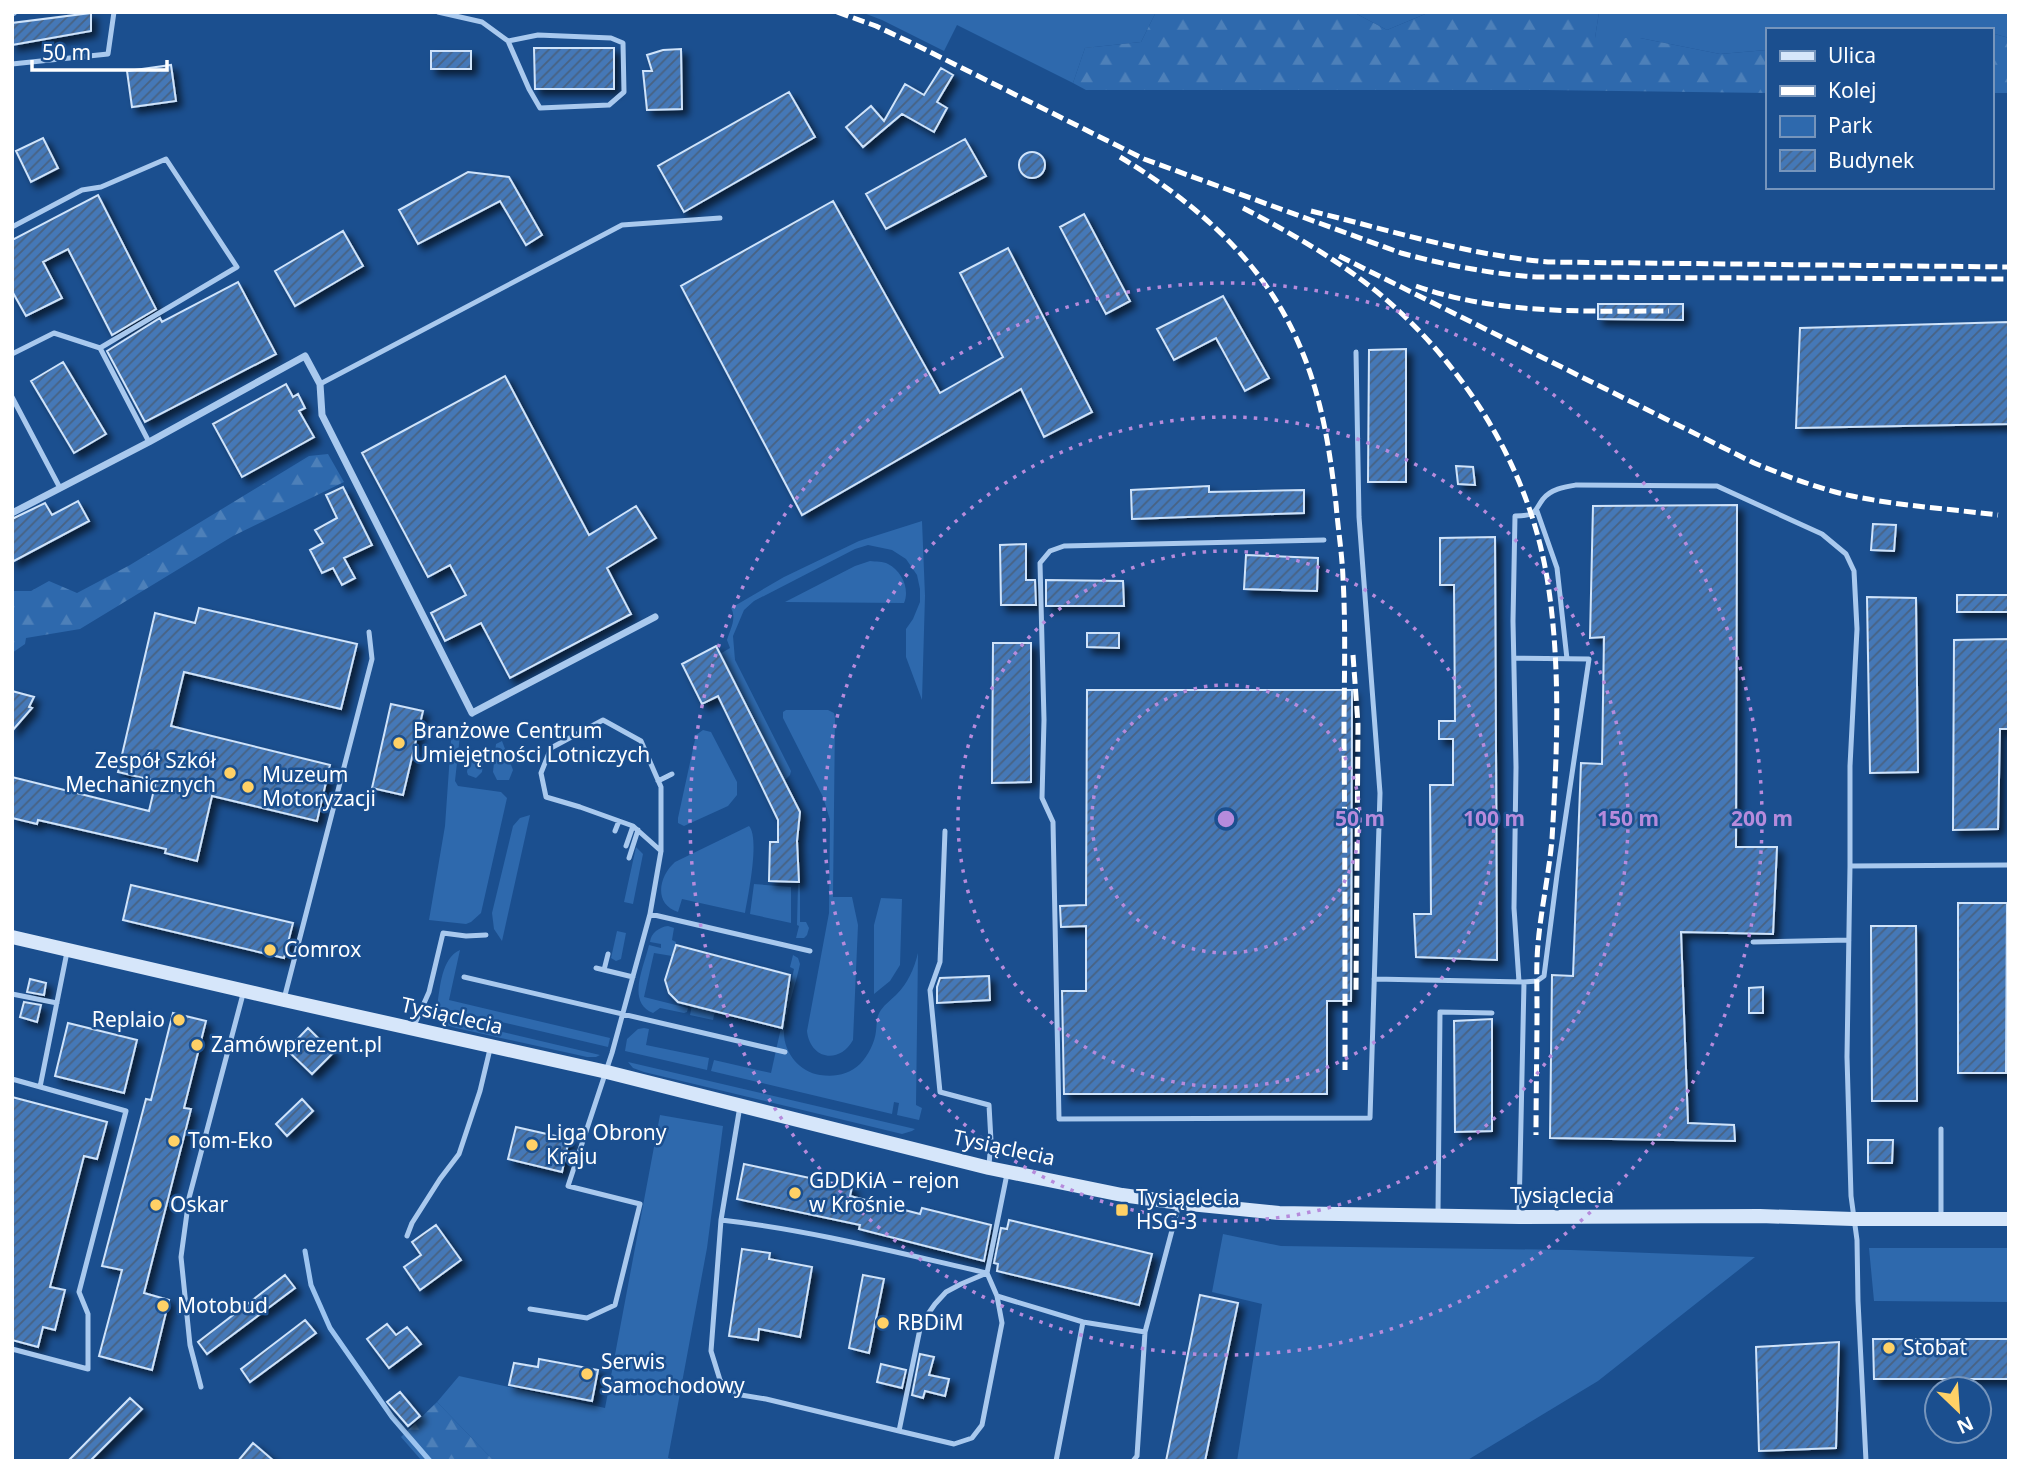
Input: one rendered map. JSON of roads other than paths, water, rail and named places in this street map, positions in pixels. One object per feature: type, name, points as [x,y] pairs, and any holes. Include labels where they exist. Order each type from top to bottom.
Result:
[{"type":"street","points":[[12,513],[149,442],[305,356],[320,384],[322,415],[472,713],[655,617]]},
{"type":"street","name":"Tysiąclecia","points":[[12,937],[607,1072],[989,1167],[1122,1195],[1279,1213],[2009,1219]]},
{"type":"lane","points":[[12,64],[108,54],[114,12]]},
{"type":"lane","points":[[438,12],[482,22],[508,41],[540,108],[609,104],[624,92],[624,43],[611,38],[538,35],[508,41]]},
{"type":"lane","points":[[12,227],[82,190],[101,187],[166,159],[237,267],[100,348]]},
{"type":"lane","points":[[320,384],[622,225],[720,218]]},
{"type":"lane","points":[[12,354],[54,333],[100,348],[149,442]]},
{"type":"lane","points":[[1324,540],[1064,546],[1050,551],[1040,563],[1044,720],[1042,798],[1053,822],[1059,1119],[1370,1118],[1380,793],[1359,517],[1356,352]]},
{"type":"lane","points":[[12,397],[60,488]]},
{"type":"lane","points":[[1519,1217],[1521,982],[1514,908],[1515,516],[1531,515],[1553,491],[1576,485],[1717,486],[1822,534],[1846,554],[1854,571],[1857,629],[1850,766],[1847,1057],[1866,1461]]},
{"type":"lane","points":[[1537,510],[1557,568],[1567,659]]},
{"type":"lane","points":[[284,1000],[372,659],[369,632]]},
{"type":"lane","points":[[1374,979],[1521,982],[1537,981],[1545,976],[1589,659],[1514,658]]},
{"type":"lane","points":[[530,1309],[587,1318],[615,1305],[640,1204],[568,1186],[607,1072],[650,914],[661,851],[661,788],[641,741],[603,720],[551,748],[541,773],[546,797],[635,828],[661,851]]},
{"type":"lane","points":[[658,781],[672,775]]},
{"type":"lane","points":[[615,831],[619,821]]},
{"type":"lane","points":[[626,846],[635,828]]},
{"type":"lane","points":[[629,858],[635,828]]},
{"type":"lane","points":[[945,831],[940,962],[930,990],[940,1092],[989,1105],[989,1167]]},
{"type":"lane","points":[[1850,866],[2009,865]]},
{"type":"lane","points":[[650,914],[810,951]]},
{"type":"lane","points":[[412,1029],[429,992],[443,933],[466,936],[486,934]]},
{"type":"lane","points":[[1753,942],[1849,940]]},
{"type":"lane","points":[[40,1087],[68,949]]},
{"type":"lane","points":[[604,970],[608,954]]},
{"type":"lane","points":[[596,968],[633,977]]},
{"type":"lane","points":[[464,977],[785,1052]]},
{"type":"lane","points":[[201,1387],[190,1345],[181,1257],[189,1198],[244,990]]},
{"type":"lane","points":[[12,994],[57,1003]]},
{"type":"lane","points":[[1438,1216],[1440,1012],[1492,1013]]},
{"type":"lane","points":[[407,1236],[412,1223],[458,1154],[480,1091],[491,1046]]},
{"type":"lane","points":[[12,1079],[126,1111],[79,1292],[88,1314],[88,1369],[12,1349]]},
{"type":"lane","points":[[740,1106],[721,1220],[711,1351],[720,1380],[735,1394],[954,1444],[972,1438],[982,1425],[1002,1323],[997,1296],[987,1273],[1007,1171]]},
{"type":"lane","points":[[1941,1129],[1941,1219]]},
{"type":"lane","points":[[1133,1461],[1137,1456],[1145,1332],[1180,1203]]},
{"type":"lane","points":[[721,1220],[753,1223],[848,1241],[987,1273]]},
{"type":"lane","points":[[899,1431],[921,1324],[946,1292],[987,1273]]},
{"type":"lane","points":[[997,1296],[1083,1322],[1145,1332]]},
{"type":"lane","points":[[1056,1461],[1083,1322]]},
{"type":"waterway","points":[[305,1251],[311,1285],[330,1328],[392,1417],[430,1461]]},
{"type":"railway","points":[[837,12],[876,26],[920,47],[1144,159],[1401,253],[1435,261],[1537,277],[2009,279]]},
{"type":"railway","points":[[1120,157],[1196,211],[1241,254],[1278,303],[1293,331],[1317,394],[1333,481],[1344,598],[1345,1070]]},
{"type":"railway","points":[[1243,208],[1349,271],[1382,296],[1442,356],[1491,425],[1511,463],[1540,542],[1555,647],[1556,744],[1552,839],[1537,960],[1536,1135]]},
{"type":"railway","points":[[1311,211],[1458,248],[1548,262],[2009,267]]},
{"type":"railway","points":[[1339,256],[1778,473],[1852,496],[1998,515]]},
{"type":"railway","points":[[1416,286],[1509,307],[1573,311],[1669,311]]},
{"type":"railway","points":[[1353,655],[1358,724],[1356,993]]},
{"type":"place","name":"Branżowe Centrum Umiejętności Lotniczych","points":[[399,743]]},
{"type":"place","name":"Zespół Szkół Mechanicznych","points":[[230,773]]},
{"type":"place","name":"Muzeum Motoryzacji","points":[[248,787]]},
{"type":"place","name":"Comrox","points":[[270,950]]},
{"type":"place","name":"Replaio","points":[[179,1020]]},
{"type":"place","name":"Zamówprezent.pl","points":[[197,1045]]},
{"type":"place","name":"Tom-Eko","points":[[174,1141]]},
{"type":"place","name":"Liga Obrony Kraju","points":[[532,1145]]},
{"type":"place","name":"GDDKiA – rejon w Krośnie","points":[[795,1193]]},
{"type":"place","name":"Oskar","points":[[156,1205]]},
{"type":"place","name":"Tysiąclecia HSG-3","points":[[1122,1210]]},
{"type":"place","name":"Motobud","points":[[163,1306]]},
{"type":"place","name":"RBDiM","points":[[883,1323]]},
{"type":"place","name":"Stobat","points":[[1889,1348]]},
{"type":"place","name":"Serwis Samochodowy","points":[[587,1374]]}]
